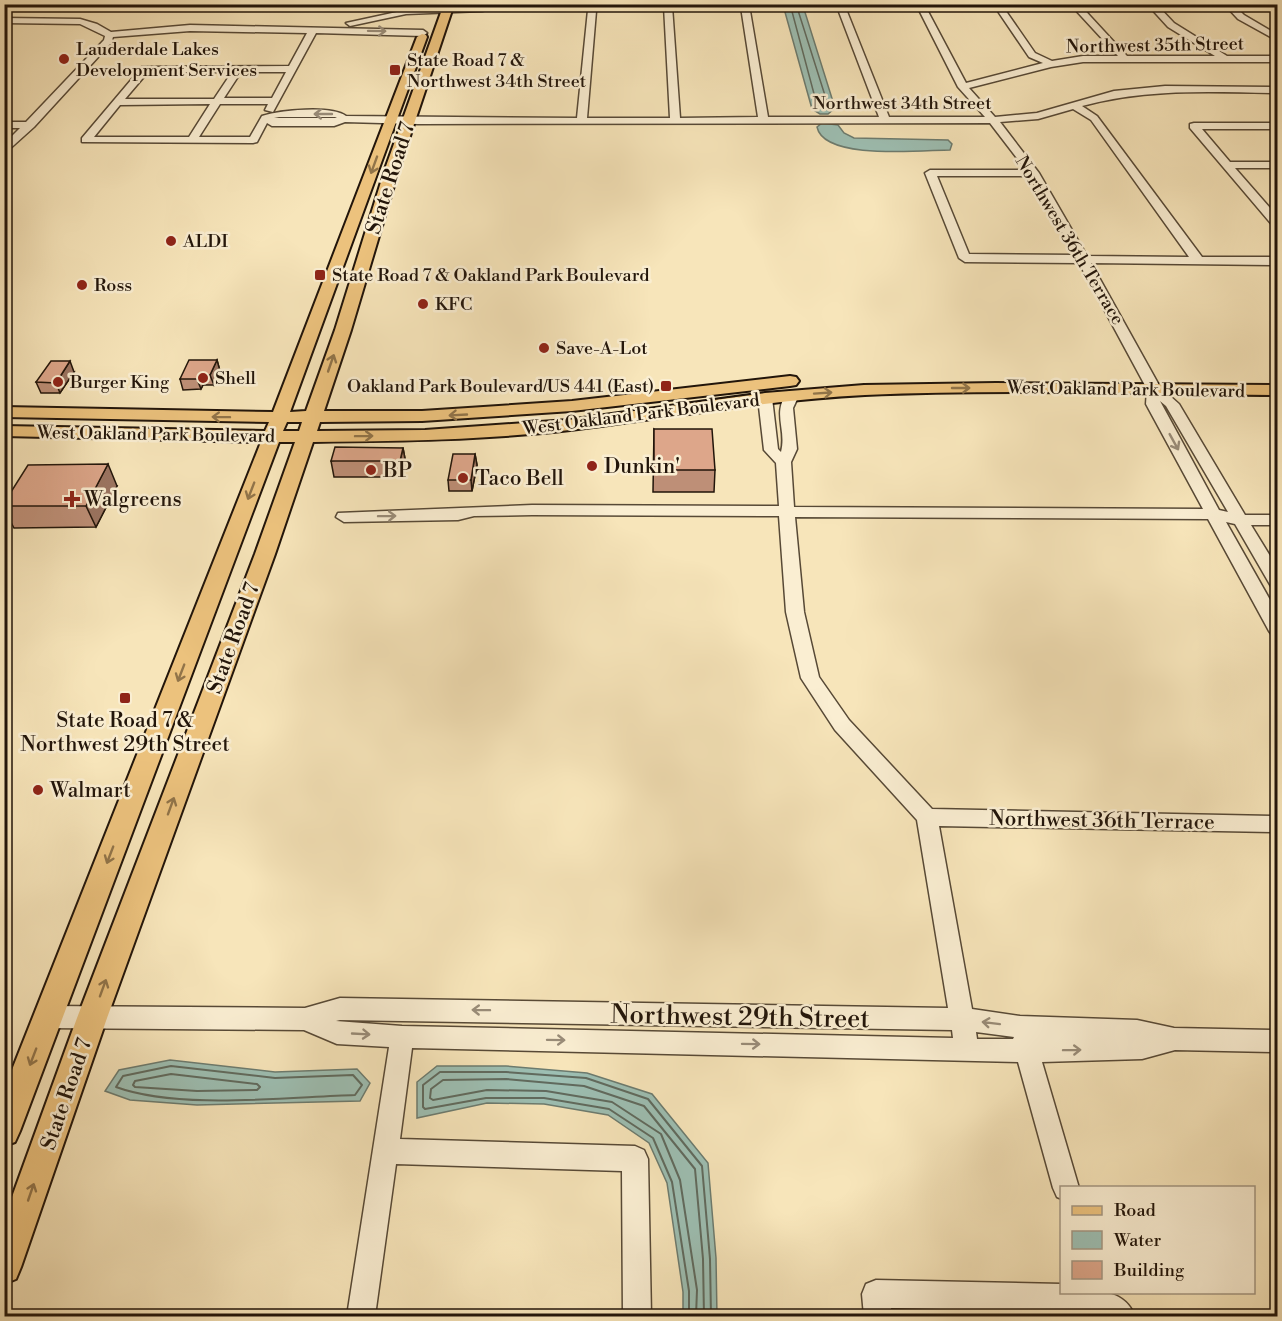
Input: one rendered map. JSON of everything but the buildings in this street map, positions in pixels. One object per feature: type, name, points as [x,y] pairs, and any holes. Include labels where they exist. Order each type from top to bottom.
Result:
[{"type":"main road","name":"State Road 7","points":[[4,1131],[276,427],[434,7]]},
{"type":"main road","name":"State Road 7","points":[[4,1267],[92,1018],[309,427],[343,330],[409,119],[448,7]]},
{"type":"main road","points":[[365,190],[369,200],[358,233],[362,240],[371,240]]},
{"type":"main road","name":"West Oakland Park Boulevard","points":[[309,427],[422,416],[792,388],[944,388],[1278,376]]},
{"type":"main road","name":"West Oakland Park Boulevard","points":[[1151,382],[1278,390]]},
{"type":"main road","name":"West Oakland Park Boulevard","points":[[4,431],[309,427],[425,435],[524,429],[621,418],[765,398],[792,388]]},
{"type":"main road","name":"West Oakland Park Boulevard","points":[[4,412],[276,427]]},
{"type":"street","points":[[298,29],[434,7],[499,8],[515,4]]},
{"type":"street","points":[[582,120],[592,10],[601,4]]},
{"type":"street","points":[[632,4],[679,4]]},
{"type":"street","points":[[734,4],[745,5],[763,119]]},
{"type":"street","points":[[840,4],[885,119]]},
{"type":"street","name":"Northwest 36th Terrace","points":[[920,4],[963,87],[993,120],[1034,173],[1151,382],[1172,404],[1278,584]]},
{"type":"street","points":[[997,4],[1032,55],[1051,64]]},
{"type":"street","points":[[1074,4],[1124,58]]},
{"type":"street","points":[[1151,4],[1172,26],[1225,59]]},
{"type":"street","points":[[1228,4],[1241,17],[1278,39]]},
{"type":"street","points":[[668,5],[675,119]]},
{"type":"street","points":[[4,21],[80,22],[94,26],[109,35],[190,28],[423,33]]},
{"type":"street","points":[[291,69],[145,69],[86,140],[253,140],[313,30]]},
{"type":"street","points":[[4,151],[108,41],[109,35]]},
{"type":"street","name":"Northwest 35th Street","points":[[963,87],[1051,64],[1083,59],[1278,59]]},
{"type":"street","points":[[192,140],[238,69]]},
{"type":"street","name":"Northwest 34th Street","points":[[267,118],[272,123],[334,123],[344,119],[418,121],[993,120],[1038,116],[1114,94],[1154,90],[1278,90]]},
{"type":"street","points":[[117,102],[275,101]]},
{"type":"street","points":[[1075,106],[1094,118],[1198,260]]},
{"type":"street","points":[[4,125],[30,125]]},
{"type":"street","points":[[1278,126],[1194,126],[1278,225]]},
{"type":"street","points":[[1228,165],[1278,165]]},
{"type":"street","points":[[1034,173],[930,173],[965,258],[1278,261]]},
{"type":"street","points":[[1265,210],[1278,210]]},
{"type":"street","name":"Northwest 36th Terrace","points":[[1151,382],[1153,404],[1278,631]]},
{"type":"street","points":[[792,388],[785,410],[790,450],[783,462],[795,612],[810,678],[842,724],[927,817],[967,1050]]},
{"type":"street","points":[[765,398],[771,450],[783,462]]},
{"type":"street","points":[[344,517],[458,515],[490,510],[1235,514],[1278,509]]},
{"type":"street","points":[[1235,514],[1278,520]]},
{"type":"street","name":"Northwest 36th Terrace","points":[[927,817],[1278,824]]},
{"type":"street","name":"Northwest 29th Street","points":[[48,1017],[305,1019],[340,1009],[418,1009],[962,1019],[1020,1027],[1137,1031],[1174,1039],[1278,1041]]},
{"type":"street","name":"Northwest 29th Street","points":[[305,1019],[338,1033],[402,1036],[967,1050],[1142,1048],[1174,1039]]},
{"type":"street","points":[[1020,1027],[1065,1186]]},
{"type":"street","points":[[361,1317],[402,1036]]},
{"type":"street","points":[[384,1151],[635,1159],[638,1317]]},
{"type":"street","points":[[877,1305],[1097,1295],[1122,1317]]},
{"type":"water","points":[[783,5],[801,5],[804,9],[835,108],[828,114],[820,114],[812,109]]},
{"type":"water","points":[[822,123],[838,125],[844,133],[854,138],[948,140],[952,144],[950,150],[898,152],[855,149],[837,145],[824,138],[817,127]]},
{"type":"water","points":[[170,1060],[275,1072],[357,1069],[370,1083],[360,1101],[197,1105],[130,1100],[105,1091],[119,1070]]},
{"type":"water","points":[[437,1066],[506,1066],[587,1073],[652,1094],[708,1163],[716,1258],[717,1316],[683,1316],[683,1292],[667,1183],[649,1143],[608,1115],[544,1104],[487,1103],[417,1118],[417,1082]]},
{"type":"place","name":"Lauderdale Lakes Development Services","points":[[64,59]]},
{"type":"place","name":"State Road 7 & Northwest 34th Street","points":[[395,70]]},
{"type":"place","name":"ALDI","points":[[171,241]]},
{"type":"place","name":"State Road 7 & Oakland Park Boulevard","points":[[320,275]]},
{"type":"place","name":"Ross","points":[[82,285]]},
{"type":"place","name":"KFC","points":[[423,304]]},
{"type":"place","name":"Save-A-Lot","points":[[544,348]]},
{"type":"place","name":"Shell","points":[[203,378]]},
{"type":"place","name":"Burger King","points":[[58,382]]},
{"type":"place","name":"Oakland Park Boulevard/US 441 (East)","points":[[666,386]]},
{"type":"place","name":"Dunkin'","points":[[592,466]]},
{"type":"place","name":"BP","points":[[371,470]]},
{"type":"place","name":"Taco Bell","points":[[463,478]]},
{"type":"place","name":"Walgreens","points":[[72,499]]},
{"type":"place","name":"State Road 7 & Northwest 29th Street","points":[[125,698]]},
{"type":"place","name":"Walmart","points":[[38,790]]}]
